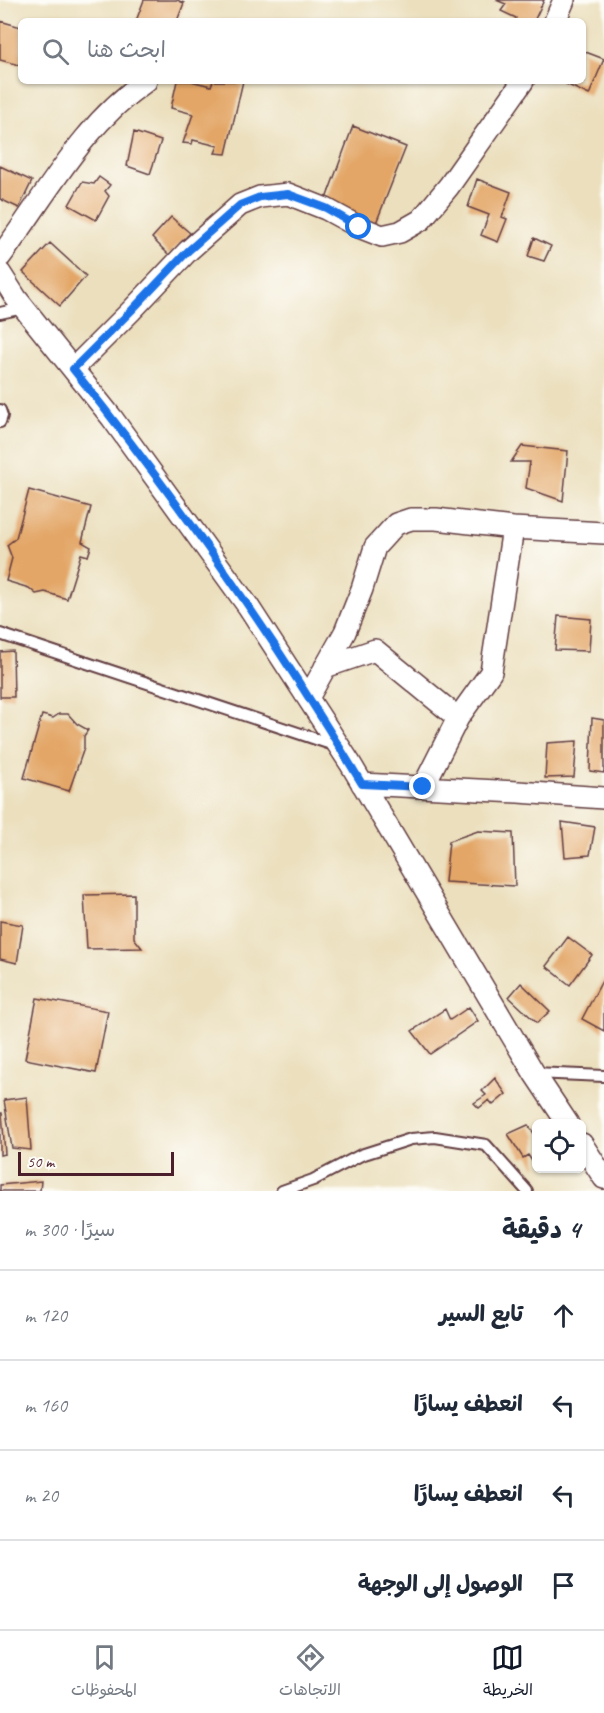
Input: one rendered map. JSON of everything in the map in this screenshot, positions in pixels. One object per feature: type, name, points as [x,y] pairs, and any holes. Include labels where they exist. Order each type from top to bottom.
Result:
[{"type":"street","points":[[556,18],[564,0]]},
{"type":"street","points":[[0,257],[85,138],[106,114],[142,84]]},
{"type":"street","points":[[73,369],[188,251],[240,205],[260,197],[288,194],[326,208],[359,227],[382,236],[400,232],[421,220],[449,186],[521,84]]},
{"type":"street","points":[[0,273],[23,308],[112,418],[235,587],[340,747],[534,1073],[565,1119]]},
{"type":"street","points":[[308,698],[345,632],[375,547],[396,524],[411,519],[436,519],[513,528],[604,533]]},
{"type":"street","points":[[423,787],[458,718],[491,672],[513,528]]},
{"type":"street","points":[[325,668],[375,650],[458,718]]},
{"type":"street","points":[[362,784],[604,798]]},
{"type":"street","points":[[586,1150],[604,1178]]},
{"type":"lane","points":[[0,313],[23,308]]},
{"type":"lane","points":[[0,410],[0,422]]},
{"type":"lane","points":[[0,634],[340,747]]},
{"type":"lane","points":[[534,1073],[604,1076]]},
{"type":"lane","points":[[282,1191],[313,1180],[361,1155],[411,1139],[435,1137],[486,1145],[527,1191]]},
{"type":"building","points":[[144,0],[177,0],[184,3],[178,18],[137,18]]},
{"type":"building","points":[[496,0],[544,0],[535,18],[516,18],[501,11],[506,4]]},
{"type":"building","points":[[0,21],[18,26],[18,65],[0,60]]},
{"type":"building","points":[[586,52],[604,59],[589,95],[566,84],[586,84]]},
{"type":"building","points":[[176,84],[211,86],[212,84],[242,84],[226,154],[215,153],[218,146],[193,140],[192,144],[183,143],[193,114],[171,108]]},
{"type":"building","points":[[353,126],[406,147],[376,223],[323,207]]},
{"type":"building","points":[[134,132],[161,141],[150,174],[127,166]]},
{"type":"building","points":[[0,166],[32,181],[19,208],[0,199]]},
{"type":"building","points":[[99,177],[110,185],[105,191],[109,196],[96,220],[69,205],[82,182],[94,184]]},
{"type":"building","points":[[477,179],[511,192],[502,217],[507,219],[498,242],[481,235],[489,215],[468,207]]},
{"type":"building","points":[[171,217],[190,233],[169,255],[152,238]]},
{"type":"building","points":[[534,238],[551,246],[544,261],[528,256]]},
{"type":"building","points":[[50,243],[86,276],[60,306],[23,272]]},
{"type":"building","points":[[522,446],[568,451],[563,501],[526,488],[530,462],[511,462]]},
{"type":"building","points":[[29,490],[91,507],[82,542],[91,547],[88,556],[81,554],[67,599],[45,592],[36,594],[29,588],[6,581],[12,558],[7,545],[16,538]]},
{"type":"building","points":[[558,616],[591,619],[589,651],[555,650]]},
{"type":"building","points":[[13,651],[14,697],[0,697],[0,652]]},
{"type":"building","points":[[59,714],[68,714],[77,724],[88,730],[84,736],[84,748],[69,791],[24,778],[42,715],[53,718]]},
{"type":"building","points":[[592,718],[604,720],[604,773],[590,771]]},
{"type":"building","points":[[577,741],[574,777],[545,778],[547,743]]},
{"type":"building","points":[[562,822],[595,827],[590,855],[565,857]]},
{"type":"building","points":[[478,831],[513,833],[515,886],[445,882],[449,841]]},
{"type":"building","points":[[134,894],[134,938],[142,948],[87,949],[84,895]]},
{"type":"building","points":[[0,921],[23,925],[17,963],[0,959]]},
{"type":"building","points":[[568,937],[592,955],[570,985],[546,966]]},
{"type":"building","points":[[604,977],[604,1031],[582,1019]]},
{"type":"building","points":[[521,983],[550,1011],[537,1023],[509,997]]},
{"type":"building","points":[[37,998],[108,1011],[96,1073],[25,1059]]},
{"type":"building","points":[[469,1007],[478,1021],[430,1054],[412,1031],[445,1009],[450,1020]]},
{"type":"building","points":[[495,1078],[506,1094],[493,1105],[489,1100],[479,1108],[474,1103],[486,1095],[482,1091]]},
{"type":"building","points":[[27,1097],[31,1150],[12,1148],[4,1100]]},
{"type":"building","points":[[0,1113],[2,1113],[5,1154],[0,1155]]},
{"type":"building","points":[[528,1125],[532,1130],[532,1161],[528,1155],[523,1158],[508,1134]]},
{"type":"building","points":[[41,1181],[40,1191],[0,1191],[0,1185]]},
{"type":"route","points":[[359,227],[326,208],[288,194],[260,197],[240,205],[188,251],[73,369],[112,418],[248,606],[362,784],[423,787]]}]
